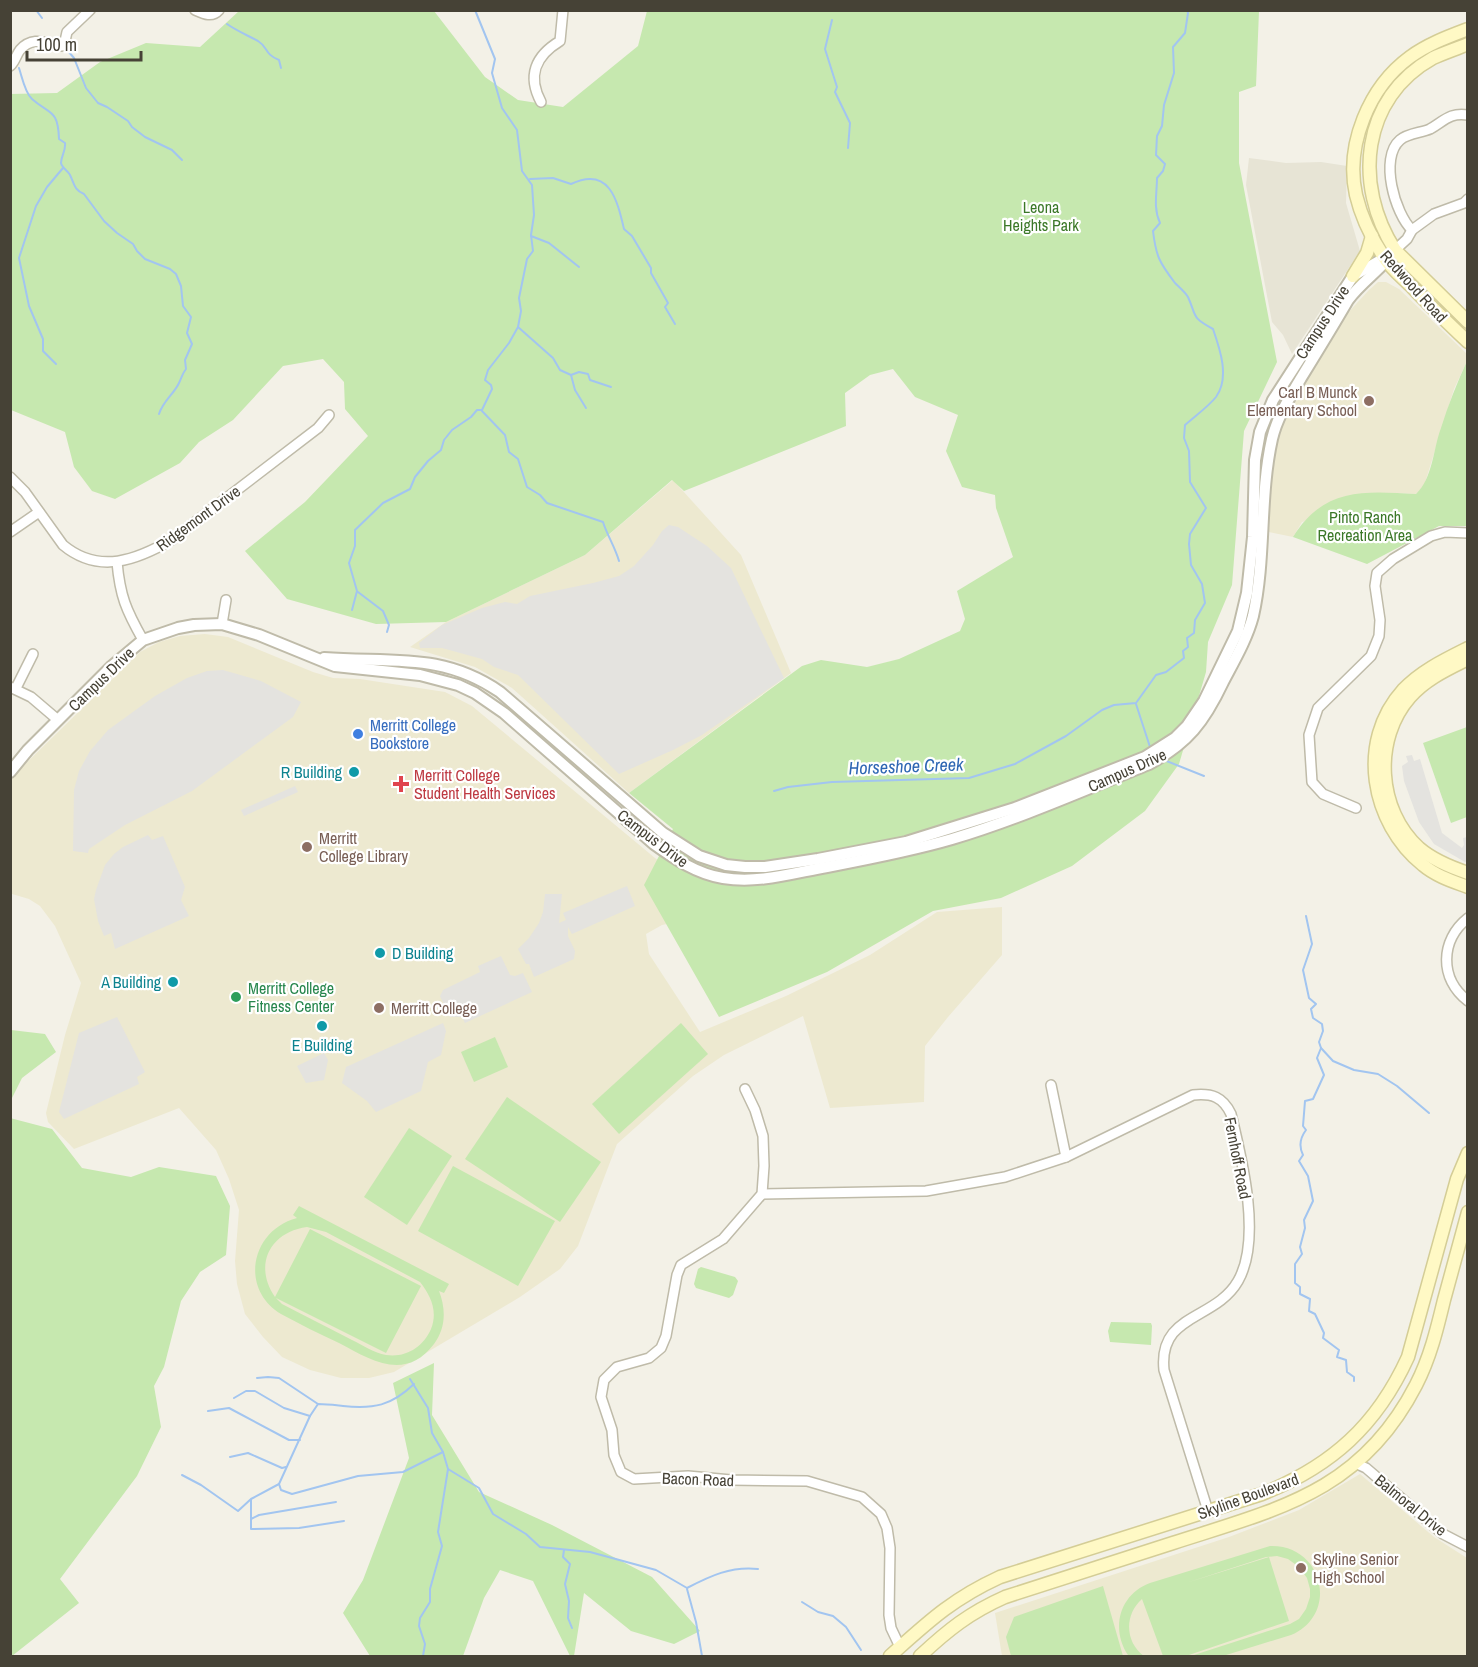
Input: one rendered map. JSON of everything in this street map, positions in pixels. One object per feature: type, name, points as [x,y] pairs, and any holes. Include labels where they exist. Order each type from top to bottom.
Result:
[{"type":"main road","name":"Redwood Road","points":[[1467,29],[1428,45],[1408,59],[1381,87],[1359,133],[1354,164],[1356,195],[1372,236],[1386,260],[1467,342]]},
{"type":"main road","name":"Redwood Road","points":[[1467,44],[1434,58],[1405,80],[1392,96],[1376,128],[1368,165],[1373,205],[1395,250],[1467,322]]},
{"type":"main road","points":[[1353,276],[1367,253],[1372,236]]},
{"type":"main road","points":[[1467,648],[1431,667],[1402,692],[1390,709],[1382,727],[1374,770],[1381,806],[1395,837],[1424,867],[1440,877],[1467,887]]},
{"type":"main road","points":[[1467,659],[1435,675],[1409,698],[1390,732],[1385,751],[1384,770],[1387,793],[1394,814],[1404,831],[1418,847],[1432,857],[1446,866],[1467,873]]},
{"type":"main road","name":"Skyline Boulevard","points":[[890,1656],[943,1609],[971,1590],[1000,1577],[1285,1485],[1314,1469],[1341,1449],[1378,1411],[1408,1357],[1455,1187],[1467,1153]]},
{"type":"main road","name":"Skyline Boulevard","points":[[920,1656],[952,1626],[980,1608],[1005,1597],[1293,1503],[1332,1481],[1355,1463],[1373,1446],[1398,1416],[1426,1364],[1436,1334],[1467,1212]]},
{"type":"main road","points":[[1341,1449],[1355,1463]]},
{"type":"street","points":[[10,66],[20,51],[31,42],[46,41],[62,46],[67,32],[90,10]]},
{"type":"street","points":[[195,10],[208,15],[214,15],[219,10]]},
{"type":"street","points":[[541,102],[534,90],[535,70],[543,54],[560,41],[563,10]]},
{"type":"street","points":[[1412,230],[1399,212],[1393,192],[1390,176],[1393,151],[1401,139],[1432,128],[1450,115],[1458,113],[1467,115]]},
{"type":"street","points":[[1395,250],[1407,239],[1412,230],[1434,214],[1467,200]]},
{"type":"street","name":"Campus Drive","points":[[10,772],[119,658],[143,640],[178,628],[222,624],[259,635],[315,657],[349,660],[412,660],[451,668],[482,680],[501,692],[663,833],[699,856],[726,865],[765,867],[906,842],[989,817],[1114,773],[1160,749],[1201,715],[1247,634],[1257,594],[1268,463],[1278,423],[1287,403],[1348,300],[1395,250]]},
{"type":"street","name":"Campus Drive","points":[[1201,715],[1244,614],[1253,537],[1254,467],[1260,432],[1266,415],[1280,387],[1353,276],[1386,260]]},
{"type":"street","name":"Ridgemont Drive","points":[[10,477],[26,492],[63,545],[71,552],[92,561],[117,562],[149,553],[173,539],[318,428],[329,415]]},
{"type":"street","points":[[10,532],[39,512]]},
{"type":"street","points":[[1356,808],[1323,794],[1312,782],[1309,735],[1318,708],[1371,656],[1379,636],[1380,620],[1375,586],[1377,573],[1393,558],[1431,536],[1445,532],[1467,533]]},
{"type":"street","points":[[117,562],[122,599],[143,640]]},
{"type":"street","points":[[222,624],[226,600]]},
{"type":"street","points":[[33,654],[13,688],[31,697],[58,720]]},
{"type":"street","points":[[1467,918],[1452,934],[1446,957],[1446,968],[1453,987],[1467,1001]]},
{"type":"street","points":[[1051,1085],[1066,1157]]},
{"type":"street","points":[[745,1089],[755,1110],[763,1136],[762,1194]]},
{"type":"street","name":"Fernhoff Road","points":[[762,1194],[926,1191],[1005,1177],[1066,1157],[1194,1095],[1214,1095],[1227,1105],[1231,1114],[1247,1194],[1249,1230],[1245,1262],[1231,1293],[1177,1328],[1168,1337],[1162,1357],[1164,1370],[1208,1511]]},
{"type":"street","name":"Bacon Road","points":[[762,1194],[723,1239],[681,1265],[677,1275],[666,1336],[661,1348],[649,1358],[617,1367],[604,1380],[601,1397],[612,1430],[614,1455],[621,1472],[634,1479],[688,1476],[730,1480],[807,1480],[862,1497],[881,1514],[887,1528],[890,1548],[889,1615],[891,1628],[900,1647]]},
{"type":"street","name":"Balmoral Drive","points":[[1355,1463],[1366,1468],[1443,1533],[1467,1547]]},
{"type":"shaded area","points":[[1249,158],[1286,163],[1321,162],[1347,166],[1346,203],[1360,251],[1292,354],[1283,335],[1272,322],[1246,185]]},
{"type":"shaded area","name":"Carl B Munck Elementary School","points":[[1378,282],[1386,282],[1399,289],[1467,354],[1467,361],[1454,389],[1424,486],[1416,494],[1396,493],[1302,522],[1293,537],[1269,532],[1270,474],[1277,431],[1283,412],[1344,317]]},
{"type":"shaded area","points":[[673,480],[741,555],[791,673],[629,793],[512,688],[475,667],[410,647],[446,622],[585,555]]},
{"type":"shaded area","points":[[669,525],[678,527],[707,546],[731,568],[784,678],[702,735],[673,750],[619,774],[518,675],[494,667],[482,659],[442,648],[420,648],[419,643],[442,625],[482,608],[505,602],[517,604],[530,596],[619,576],[634,566]]},
{"type":"shaded area","name":"Merritt College","points":[[205,634],[228,637],[333,678],[360,679],[445,692],[472,706],[655,858],[684,879],[792,899],[662,925],[646,934],[649,954],[700,1032],[786,996],[870,955],[937,912],[1002,907],[1002,955],[925,1046],[924,1102],[830,1108],[803,1016],[724,1055],[693,1076],[617,1144],[578,1246],[560,1269],[520,1297],[394,1372],[369,1378],[341,1378],[310,1370],[282,1357],[245,1314],[237,1284],[235,1261],[239,1210],[216,1150],[179,1108],[74,1149],[48,1122],[46,1113],[65,1035],[81,983],[55,926],[40,906],[29,899],[12,894],[10,888],[10,781],[14,775],[140,652],[159,642],[180,636]]},
{"type":"shaded area","points":[[223,670],[261,681],[301,702],[293,717],[192,791],[125,825],[89,849],[88,853],[73,851],[74,790],[79,771],[90,751],[108,730],[155,696],[187,678],[207,671]]},
{"type":"shaded area","points":[[1412,755],[1414,761],[1420,759],[1442,833],[1462,848],[1463,838],[1467,837],[1467,861],[1465,862],[1434,844],[1419,822],[1404,781],[1402,766],[1408,762],[1406,756]]},
{"type":"shaded area","points":[[295,786],[298,792],[244,816],[241,810]]},
{"type":"shaded area","points":[[148,835],[152,840],[163,836],[185,887],[181,900],[189,916],[115,949],[111,933],[104,936],[98,921],[94,899],[96,890],[105,865],[114,854]]},
{"type":"shaded area","points":[[627,886],[635,906],[572,934],[568,927],[568,936],[575,951],[574,959],[534,977],[529,964],[526,964],[518,949],[539,923],[545,894],[562,894],[559,923],[566,920],[563,913]]},
{"type":"shaded area","points":[[501,956],[510,975],[523,973],[532,992],[465,1023],[462,1017],[450,1017],[440,996],[443,990],[480,972],[478,966]]},
{"type":"shaded area","points":[[117,1017],[145,1072],[137,1077],[139,1084],[64,1119],[59,1112],[79,1033]]},
{"type":"shaded area","points":[[443,1023],[446,1031],[441,1055],[428,1062],[421,1091],[376,1112],[367,1101],[342,1083],[346,1067]]},
{"type":"shaded area","points":[[324,1053],[328,1060],[324,1080],[306,1083],[297,1066]]},
{"type":"shaded area","name":"Skyline Senior High School","points":[[1360,1474],[1434,1537],[1467,1558],[1467,1656],[1002,1656],[995,1613],[1229,1537],[1299,1510]]},
{"type":"green space","name":"Leona Heights Park","points":[[239,11],[434,11],[485,77],[518,100],[563,107],[638,46],[647,11],[1259,11],[1256,86],[1239,92],[1239,163],[1277,362],[1244,431],[1232,585],[1208,642],[1206,672],[1179,764],[1145,811],[1072,866],[1001,898],[933,911],[827,972],[719,1017],[644,885],[673,829],[629,793],[802,666],[821,660],[867,667],[899,659],[960,631],[965,619],[957,591],[1013,557],[996,508],[995,495],[962,487],[946,451],[958,415],[915,397],[893,369],[870,375],[845,393],[846,426],[684,491],[672,480],[585,555],[446,622],[376,624],[287,599],[245,551],[305,502],[368,436],[345,409],[344,382],[323,359],[283,366],[233,420],[199,442],[180,463],[115,499],[92,491],[74,467],[65,432],[11,410],[10,94],[57,93],[100,62],[146,43],[200,47]]},
{"type":"green space","name":"Pinto Ranch Recreation Area","points":[[1467,361],[1467,526],[1439,526],[1367,564],[1293,537],[1318,509],[1332,501],[1362,493],[1416,494],[1426,480],[1438,436]]},
{"type":"green space","points":[[1467,727],[1467,817],[1451,823],[1423,743]]},
{"type":"green space","points":[[681,1023],[708,1054],[619,1134],[592,1104]]},
{"type":"green space","points":[[11,1030],[45,1034],[56,1052],[22,1078],[11,1100]]},
{"type":"green space","points":[[495,1037],[508,1067],[474,1082],[461,1052]]},
{"type":"green space","points":[[507,1097],[601,1162],[560,1222],[465,1159]]},
{"type":"green space","points":[[10,1118],[52,1129],[82,1168],[131,1177],[159,1167],[216,1176],[230,1206],[226,1255],[200,1272],[181,1301],[164,1367],[154,1386],[161,1427],[137,1476],[60,1579],[79,1603],[12,1656],[10,1656]]},
{"type":"green space","points":[[409,1128],[452,1156],[407,1225],[364,1197]]},
{"type":"green space","points":[[453,1166],[555,1221],[518,1286],[418,1231]]},
{"type":"green space","points":[[299,1206],[449,1284],[444,1293],[439,1291],[444,1311],[441,1332],[423,1356],[400,1365],[375,1361],[281,1314],[268,1303],[259,1290],[255,1276],[256,1261],[269,1235],[281,1225],[297,1218],[293,1215]],"holes":[[[307,1227],[326,1232],[420,1282],[430,1298],[434,1316],[431,1329],[419,1346],[400,1355],[382,1354],[282,1304],[276,1298],[386,1353],[421,1286],[310,1229],[275,1297],[266,1273],[266,1262],[275,1243],[294,1230]]]},
{"type":"green space","points":[[701,1267],[735,1277],[738,1281],[733,1295],[729,1298],[696,1288],[694,1284],[698,1269]]},
{"type":"green space","points":[[1111,1322],[1151,1323],[1151,1345],[1110,1342],[1108,1331]]},
{"type":"green space","points":[[434,1363],[432,1415],[479,1492],[552,1525],[652,1577],[700,1631],[674,1644],[631,1631],[584,1593],[574,1656],[570,1656],[533,1581],[500,1570],[484,1598],[463,1656],[370,1656],[343,1613],[363,1580],[409,1458],[393,1383]]},
{"type":"green space","points":[[1270,1546],[1288,1548],[1303,1556],[1313,1568],[1319,1582],[1320,1597],[1316,1612],[1306,1625],[1291,1635],[1223,1656],[1191,1656],[1290,1624],[1299,1619],[1310,1597],[1307,1578],[1299,1567],[1288,1559],[1277,1556],[1266,1557],[1186,1583],[1269,1557],[1289,1621],[1186,1656],[1163,1656],[1142,1599],[1132,1613],[1129,1628],[1133,1643],[1144,1656],[1128,1655],[1123,1645],[1119,1623],[1125,1603],[1140,1588]]},
{"type":"green space","points":[[1103,1586],[1123,1656],[1011,1656],[1006,1637],[1014,1617]]},
{"type":"waterway","points":[[36,10],[42,18]]},
{"type":"waterway","points":[[352,610],[357,591],[349,563],[355,546],[355,530],[383,503],[410,489],[415,477],[441,450],[444,440],[452,430],[477,410],[482,410],[492,389],[485,380],[488,370],[518,327],[521,311],[519,298],[527,259],[533,251],[532,185],[522,171],[517,130],[502,108],[492,73],[495,59],[475,10]]},
{"type":"waterway","name":"Horseshoe Creek","points":[[774,791],[788,787],[832,782],[969,778],[1015,764],[1066,736],[1102,710],[1114,705],[1136,703],[1156,675],[1166,672],[1184,658],[1183,651],[1188,647],[1187,638],[1194,633],[1195,620],[1205,603],[1202,584],[1191,565],[1189,544],[1190,534],[1206,508],[1190,482],[1189,451],[1184,438],[1185,425],[1216,397],[1223,372],[1221,354],[1213,329],[1198,319],[1184,291],[1165,270],[1155,247],[1153,231],[1160,223],[1156,206],[1157,178],[1165,164],[1156,155],[1157,136],[1162,126],[1164,105],[1174,73],[1173,47],[1185,33],[1187,10]]},
{"type":"waterway","points":[[832,20],[825,49],[837,87],[835,92],[850,123],[848,148]]},
{"type":"waterway","points":[[227,24],[261,43],[271,55],[279,60],[281,68]]},
{"type":"waterway","points":[[68,51],[74,58],[86,88],[98,103],[128,121],[145,137],[172,150],[182,160]]},
{"type":"waterway","points":[[19,68],[30,96],[55,117],[59,139],[65,143],[61,163],[76,188],[84,194],[104,221],[133,244],[145,259],[170,269],[176,274],[181,286],[183,306],[191,317],[187,333],[192,344],[185,360],[186,369],[159,414]]},
{"type":"waterway","points":[[56,364],[43,351],[43,339],[29,306],[19,258],[36,206],[47,187],[63,168]]},
{"type":"waterway","points":[[530,179],[553,178],[571,184],[594,179],[603,182],[614,197],[624,229],[632,236],[651,268],[651,273],[668,303],[665,307],[675,324]]},
{"type":"waterway","points":[[531,236],[549,243],[579,267]]},
{"type":"waterway","points":[[518,327],[553,358],[560,370],[571,375],[579,372],[588,374],[590,380],[611,387]]},
{"type":"waterway","points":[[571,375],[575,390],[586,408]]},
{"type":"waterway","points":[[482,411],[505,435],[509,452],[518,459],[527,487],[540,495],[547,503],[603,522],[619,561]]},
{"type":"waterway","points":[[358,592],[383,611],[389,625],[387,632]]},
{"type":"waterway","points":[[1136,704],[1150,747]]},
{"type":"waterway","points":[[1164,760],[1204,776]]},
{"type":"waterway","points":[[1306,916],[1312,944],[1303,970],[1309,998],[1316,1004],[1311,1009],[1313,1018],[1322,1024],[1323,1031],[1319,1042],[1321,1048],[1317,1058],[1324,1075],[1313,1099],[1305,1101],[1303,1126],[1306,1130],[1302,1136],[1303,1155],[1299,1161],[1308,1176],[1313,1201],[1304,1220],[1305,1228],[1300,1247],[1302,1254],[1295,1264],[1295,1283],[1300,1287],[1300,1294],[1310,1299],[1309,1311],[1315,1314],[1324,1333],[1323,1338],[1339,1350],[1337,1357],[1346,1360],[1347,1372],[1354,1377],[1354,1381]]},
{"type":"waterway","points":[[1321,1048],[1333,1061],[1354,1070],[1378,1074],[1397,1086],[1429,1113]]},
{"type":"waterway","points":[[257,1378],[279,1378],[318,1404]]},
{"type":"waterway","name":"Horseshoe Creek","points":[[410,1379],[428,1408],[432,1433],[443,1452],[448,1469],[438,1532],[442,1546],[430,1589],[430,1602],[420,1618],[419,1626],[425,1644],[423,1656]]},
{"type":"waterway","points":[[182,1475],[201,1485],[238,1511],[251,1499],[279,1484],[310,1416],[318,1404],[373,1406],[398,1397],[414,1384]]},
{"type":"waterway","points":[[234,1398],[246,1391],[255,1391],[284,1408],[310,1416]]},
{"type":"waterway","points":[[208,1411],[229,1408],[289,1440],[300,1440]]},
{"type":"waterway","points":[[279,1484],[281,1490],[292,1494],[358,1476],[403,1472],[443,1452]]},
{"type":"waterway","points":[[230,1457],[248,1453],[282,1468],[286,1467]]},
{"type":"waterway","points":[[448,1469],[479,1488],[493,1514],[526,1534],[540,1547],[590,1552],[656,1570],[687,1588],[712,1576],[730,1571],[758,1569]]},
{"type":"waterway","points":[[251,1500],[251,1529],[299,1528],[344,1521]]},
{"type":"waterway","points":[[251,1519],[259,1515],[336,1502]]},
{"type":"waterway","points":[[564,1550],[563,1557],[570,1564],[565,1584],[569,1601],[568,1618],[572,1628]]},
{"type":"waterway","points":[[687,1589],[702,1656]]},
{"type":"waterway","points":[[802,1602],[818,1612],[833,1616],[846,1627],[861,1650]]},
{"type":"place","name":"Carl B Munck Elementary School","points":[[1369,401]]},
{"type":"place","name":"Merritt College Bookstore","points":[[358,734]]},
{"type":"place","name":"R Building","points":[[354,772]]},
{"type":"place","name":"Merritt College Student Health Services","points":[[401,784]]},
{"type":"place","name":"Merritt College Library","points":[[307,847]]},
{"type":"place","name":"D Building","points":[[380,953]]},
{"type":"place","name":"A Building","points":[[173,982]]},
{"type":"place","name":"Merritt College Fitness Center","points":[[236,997]]},
{"type":"place","name":"Merritt College","points":[[379,1008]]},
{"type":"place","name":"E Building","points":[[322,1026]]},
{"type":"place","name":"Skyline Senior High School","points":[[1301,1568]]}]
